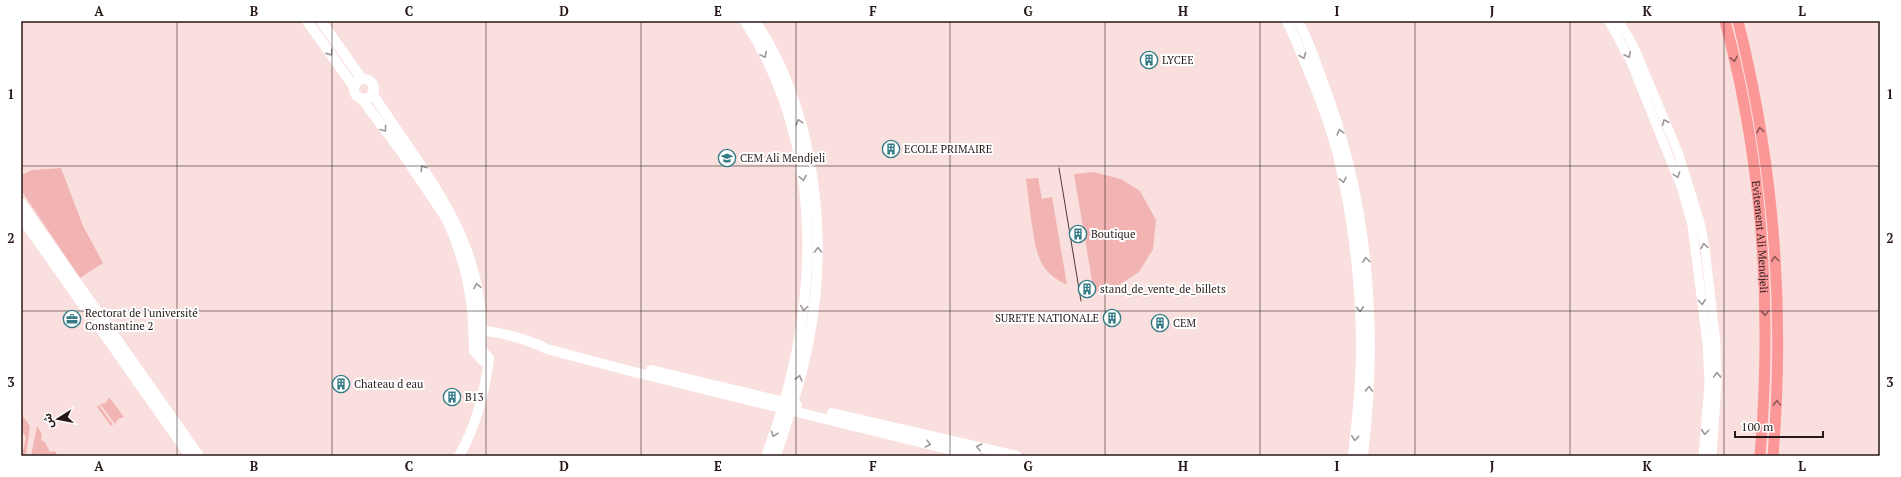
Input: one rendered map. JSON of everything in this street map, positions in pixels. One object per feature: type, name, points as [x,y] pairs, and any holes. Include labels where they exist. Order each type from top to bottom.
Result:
[{"type":"highway","name":"Evitement Ali Mendjeli","points":[[1725,21],[1745,109],[1760,212],[1766,314],[1766,366],[1760,456]]},
{"type":"highway","name":"Evitement Ali Mendjeli","points":[[1738,21],[1756,100],[1772,212],[1778,344],[1773,456]]},
{"type":"main road","points":[[307,21],[354,87],[355,92],[403,154],[446,218],[461,254],[466,272],[474,319],[478,330],[474,351],[484,362],[468,425],[454,456]]},
{"type":"main road","points":[[321,21],[362,79]]},
{"type":"main road","points":[[745,21],[768,63],[782,96],[796,141],[808,214],[809,241],[807,284],[802,323],[787,406],[776,456]]},
{"type":"main road","points":[[755,21],[777,62],[790,92],[806,142],[818,221],[818,261],[809,340],[787,406],[766,456]]},
{"type":"main road","points":[[1287,21],[1302,52],[1332,137],[1352,222],[1357,263],[1361,351],[1360,393],[1353,456]]},
{"type":"main road","points":[[1298,21],[1332,106],[1344,144],[1357,202],[1364,248],[1369,300],[1370,356],[1368,409],[1362,456]]},
{"type":"main road","points":[[354,87],[357,82],[362,79],[368,80],[372,84],[372,93],[430,178],[457,225],[469,253],[473,270],[481,349],[489,358],[486,381],[474,426],[459,456]]},
{"type":"main road","points":[[361,98],[366,98],[372,93]]},
{"type":"main road","points":[[21,203],[199,456]]},
{"type":"main road","points":[[21,217],[190,456]]},
{"type":"main road","points":[[478,330],[538,344],[548,344],[976,456]]},
{"type":"main road","points":[[787,406],[1017,456]]},
{"type":"street","points":[[1609,21],[1632,62],[1679,182],[1692,225],[1708,356],[1709,384],[1703,456]]},
{"type":"street","points":[[1619,21],[1634,47],[1678,152],[1700,222],[1705,248],[1716,343],[1717,384],[1712,456]]},
{"type":"shaded area","points":[[61,168],[83,226],[103,263],[80,278],[21,190],[21,175],[32,170]]},
{"type":"shaded area","points":[[1093,172],[1121,179],[1140,191],[1156,220],[1153,249],[1139,272],[1113,289],[1094,292],[1074,174]]},
{"type":"shaded area","points":[[1038,178],[1042,199],[1052,197],[1067,285],[1044,268],[1036,247],[1026,179]]},
{"type":"shaded area","points":[[109,397],[124,417],[118,419],[115,424],[100,404],[106,403]]},
{"type":"shaded area","points":[[99,405],[113,425],[111,426],[97,407]]},
{"type":"shaded area","points":[[21,414],[30,426],[26,456],[22,456],[26,437],[21,430]]},
{"type":"shaded area","points":[[37,426],[42,434],[41,440],[45,442],[50,452],[55,451],[58,456],[31,456]]},
{"type":"tram line","points":[[1059,168],[1081,301]]},
{"type":"place","name":"LYCEE","points":[[1149,60]]},
{"type":"place","name":"ECOLE PRIMAIRE","points":[[891,149]]},
{"type":"place","name":"CEM Ali Mendjeli","points":[[727,158]]},
{"type":"place","name":"Boutique","points":[[1078,234]]},
{"type":"place","name":"stand_de_vente_de_billets","points":[[1087,289]]},
{"type":"place","name":"SURETE NATIONALE","points":[[1112,318]]},
{"type":"place","name":"Rectorat de l'université Constantine 2","points":[[72,319]]},
{"type":"place","name":"CEM","points":[[1160,323]]},
{"type":"place","name":"Chateau d eau","points":[[341,384]]},
{"type":"place","name":"B13","points":[[452,397]]}]
